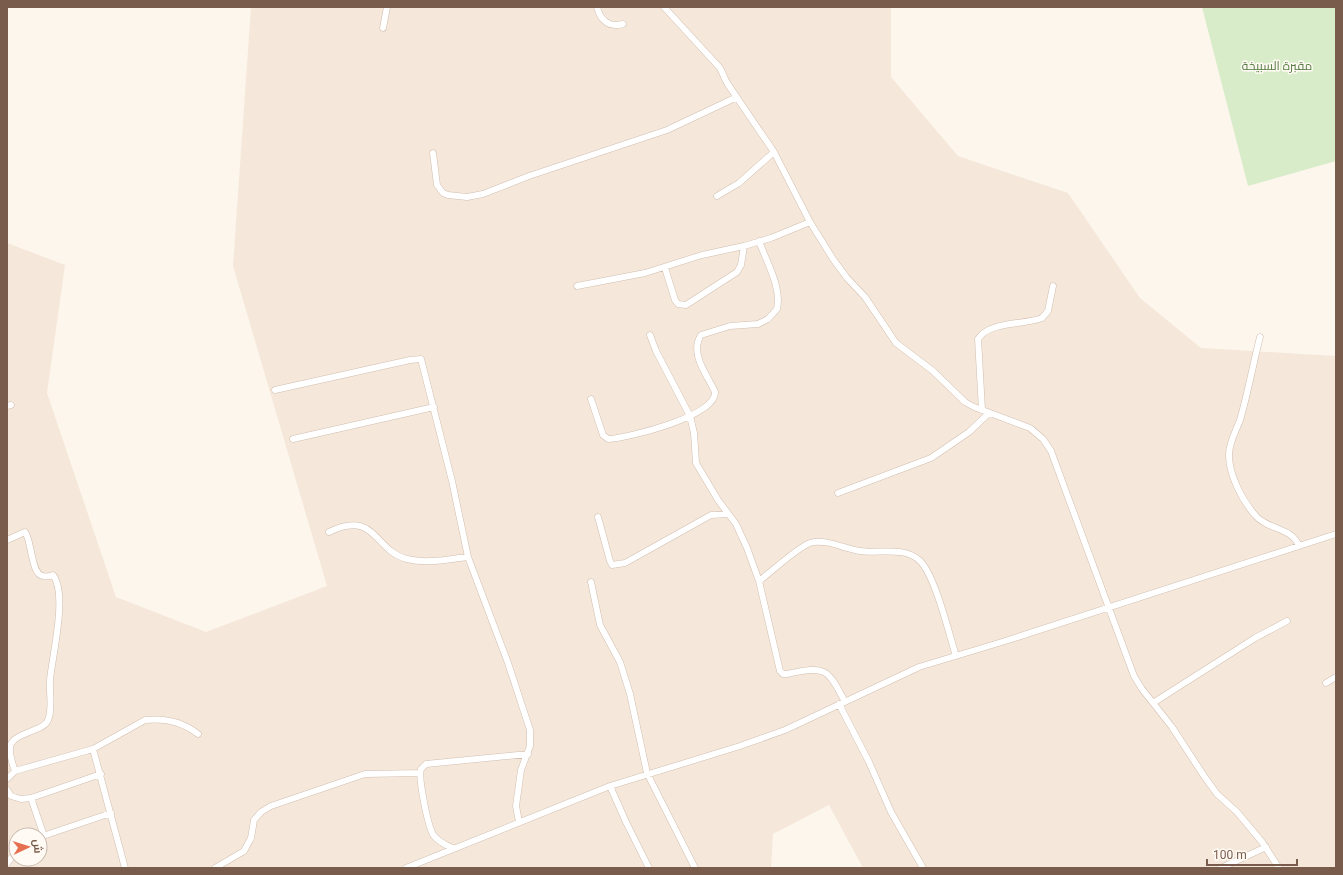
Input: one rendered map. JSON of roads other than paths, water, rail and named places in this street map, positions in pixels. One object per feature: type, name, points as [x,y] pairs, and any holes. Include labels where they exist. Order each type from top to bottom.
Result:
[{"type":"street","points":[[383,28],[387,7]]},
{"type":"street","points":[[597,7],[600,16],[611,25],[623,24]]},
{"type":"street","points":[[664,7],[712,58],[774,152],[810,222],[840,270],[865,297],[896,343],[939,376],[965,402],[989,413],[1021,423],[1037,432],[1043,438],[1051,451],[1110,607],[1126,659],[1134,676],[1172,727],[1217,794],[1237,812],[1266,847],[1279,868]]},
{"type":"street","points":[[433,153],[437,185],[443,193],[467,197],[483,194],[529,176],[667,130],[737,97]]},
{"type":"street","points":[[717,196],[739,183],[774,152]]},
{"type":"street","points":[[577,286],[632,276],[665,268],[702,255],[744,246],[810,222]]},
{"type":"street","points":[[591,399],[603,435],[608,439],[656,430],[690,416],[711,402],[716,396],[699,358],[698,343],[701,335],[730,326],[758,324],[768,319],[777,309],[778,298],[775,283],[759,241]]},
{"type":"street","points":[[665,268],[675,300],[678,304],[686,305],[737,272],[741,265],[744,246]]},
{"type":"street","points":[[982,410],[977,344],[980,336],[1000,327],[1042,318],[1048,311],[1053,286]]},
{"type":"street","points":[[650,335],[656,352],[690,416],[694,432],[696,463],[742,535],[759,581],[780,671],[787,674],[815,669],[822,670],[832,678],[890,812],[923,868]]},
{"type":"street","points":[[1260,337],[1245,401],[1229,449],[1229,459],[1239,488],[1255,515],[1267,525],[1291,535],[1299,546]]},
{"type":"street","points":[[275,390],[418,358],[421,360],[434,407],[468,557],[508,663],[530,730],[531,739],[528,754],[521,770],[516,806],[519,822]]},
{"type":"street","points":[[292,439],[434,407]]},
{"type":"street","points":[[838,493],[931,458],[969,432],[989,413]]},
{"type":"street","points":[[598,517],[610,561],[612,565],[617,566],[711,515],[728,514]]},
{"type":"street","points":[[329,532],[338,527],[365,527],[388,548],[405,559],[427,562],[468,557]]},
{"type":"street","points":[[7,540],[25,532],[28,537],[36,571],[42,576],[53,575],[57,582],[59,605],[58,632],[50,681],[48,722],[14,740],[10,744],[9,750],[15,770]]},
{"type":"street","points":[[406,868],[452,848],[610,786],[647,773],[740,746],[784,730],[919,667],[1336,534]]},
{"type":"street","points":[[759,581],[811,542],[824,542],[862,552],[908,554],[920,561],[929,577],[937,596],[956,656]]},
{"type":"street","points":[[591,582],[600,624],[620,662],[630,694],[647,773],[695,868]]},
{"type":"street","points":[[1153,703],[1255,638],[1287,621]]},
{"type":"street","points":[[1326,683],[1336,677]]},
{"type":"street","points":[[7,779],[15,770],[93,749],[145,720],[154,719],[186,725],[198,734]]},
{"type":"street","points":[[93,749],[101,774],[125,868]]},
{"type":"street","points":[[452,848],[439,841],[431,829],[420,773],[426,764],[528,754]]},
{"type":"street","points":[[215,868],[244,851],[251,838],[254,820],[261,812],[271,806],[365,774],[420,773]]},
{"type":"street","points":[[7,790],[11,796],[21,799],[31,798],[101,774]]},
{"type":"street","points":[[610,786],[649,868]]},
{"type":"street","points":[[31,798],[39,827]]},
{"type":"street","points":[[48,835],[111,813]]},
{"type":"street","points":[[1221,868],[1266,847]]},
{"type":"park label","name":"مقبرة السبيخة","points":[[1277,66]]}]
